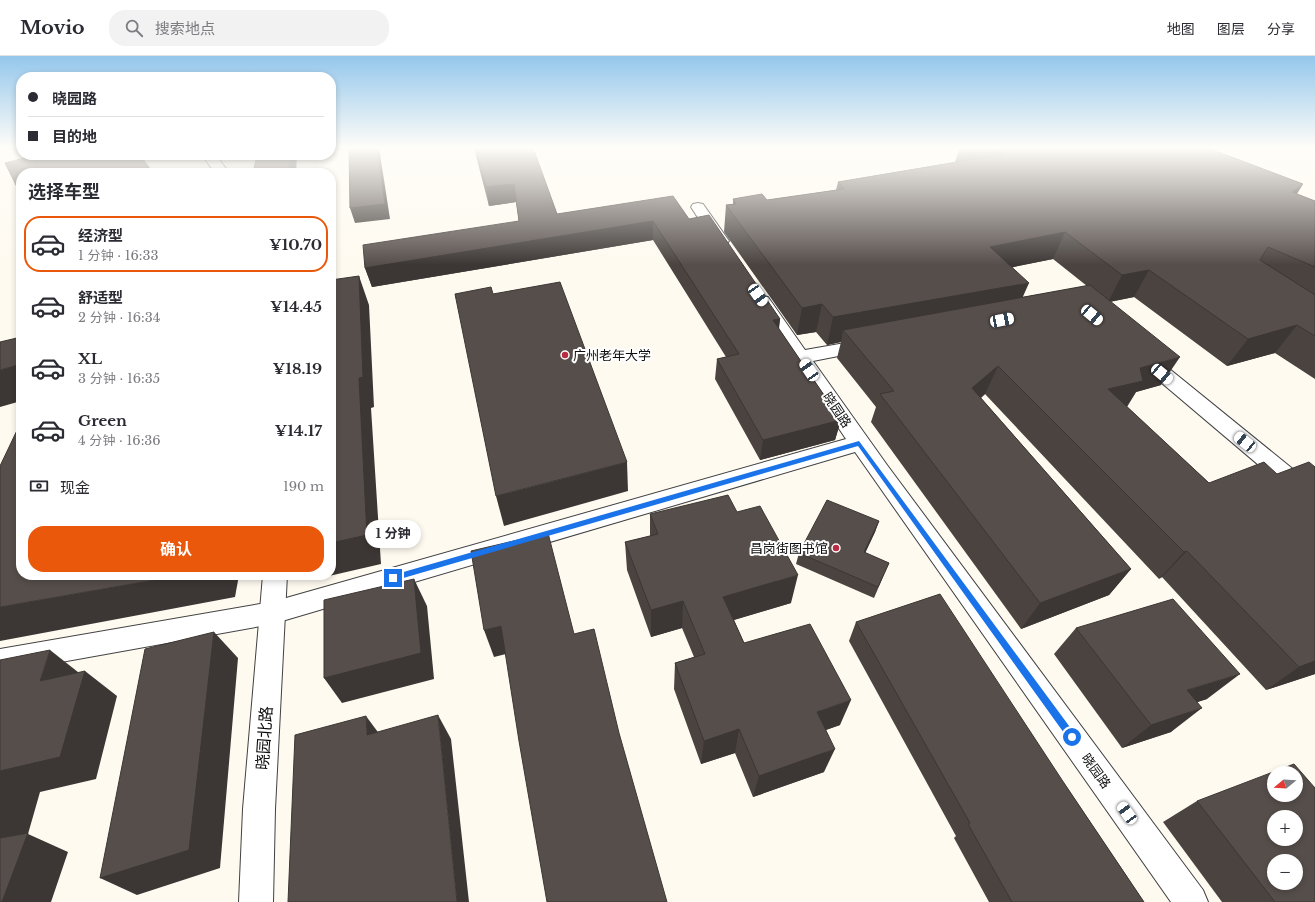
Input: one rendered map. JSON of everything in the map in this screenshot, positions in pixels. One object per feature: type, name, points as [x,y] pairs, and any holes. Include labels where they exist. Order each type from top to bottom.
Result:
[{"type":"street","points":[[698,207],[733,259]]},
{"type":"street","name":"晓园路","points":[[751,285],[859,443],[1191,902]]},
{"type":"street","points":[[800,357],[886,341]]},
{"type":"street","points":[[1128,345],[1315,500]]},
{"type":"street","points":[[0,661],[272,613],[859,443]]},
{"type":"street","name":"晓园北路","points":[[256,902],[259,809],[275,580]]},
{"type":"building","points":[[350,186],[383,186],[385,204],[350,208]]},
{"type":"building","points":[[514,186],[547,186],[557,214],[673,196],[689,219],[709,215],[780,319],[773,320],[841,420],[763,440],[717,359],[739,354],[653,221],[365,268],[363,245],[519,221]]},
{"type":"building","points":[[842,186],[1300,186],[1292,192],[1315,201],[1315,267],[1268,247],[1260,260],[1315,295],[1315,336],[1297,325],[1248,339],[1149,270],[1122,275],[1065,232],[990,247],[1029,283],[833,317],[822,304],[802,308],[726,205],[736,204],[733,199],[762,194],[767,200],[844,189]]},
{"type":"building","points":[[359,276],[363,377],[359,378],[367,535],[336,542],[336,279]]},
{"type":"building","points":[[560,282],[627,462],[496,496],[455,294],[491,287],[493,294]]},
{"type":"building","points":[[1090,285],[1180,357],[1140,368],[1143,381],[1108,389],[1209,483],[1264,462],[1277,474],[1309,462],[1315,467],[1315,661],[1299,667],[1187,551],[1184,552],[998,366],[972,388],[1131,569],[1040,603],[880,394],[894,391],[843,330]]},
{"type":"building","points":[[16,338],[16,365],[0,370],[0,342]]},
{"type":"building","points":[[16,432],[16,580],[154,580],[0,607],[0,466]]},
{"type":"building","points":[[728,495],[737,512],[760,506],[798,575],[723,597],[744,643],[810,624],[851,700],[817,712],[835,749],[759,776],[739,729],[704,741],[675,663],[705,654],[683,601],[651,610],[625,542],[658,534],[650,514]]},
{"type":"building","name":"昌岗街图书馆","points":[[827,500],[879,521],[864,552],[889,563],[878,587],[799,553]]},
{"type":"building","points":[[548,533],[574,634],[594,629],[619,733],[667,902],[547,902],[501,626],[484,630],[471,551]]},
{"type":"building","points":[[414,579],[421,653],[324,678],[324,600]]},
{"type":"building","points":[[940,594],[1144,902],[1012,902],[968,824],[970,823],[856,622]]},
{"type":"building","points":[[1173,599],[1240,674],[1187,690],[1202,708],[1151,725],[1076,628]]},
{"type":"building","points":[[214,632],[189,850],[100,878],[145,649]]},
{"type":"building","points":[[50,650],[40,681],[85,671],[60,757],[0,771],[0,660]]},
{"type":"building","points":[[438,715],[457,902],[288,902],[295,735],[366,716],[367,735]]},
{"type":"building","points":[[1267,774],[1267,802],[1303,802],[1303,774],[1315,788],[1315,902],[1275,902],[1197,801]]},
{"type":"building","points":[[28,833],[2,902],[0,902],[0,838]]},
{"type":"place","name":"广州老年大学","points":[[565,355]]},
{"type":"place","name":"昌岗街图书馆","points":[[836,548]]},
{"type":"route","points":[[393,578],[859,443],[1072,737]]}]
